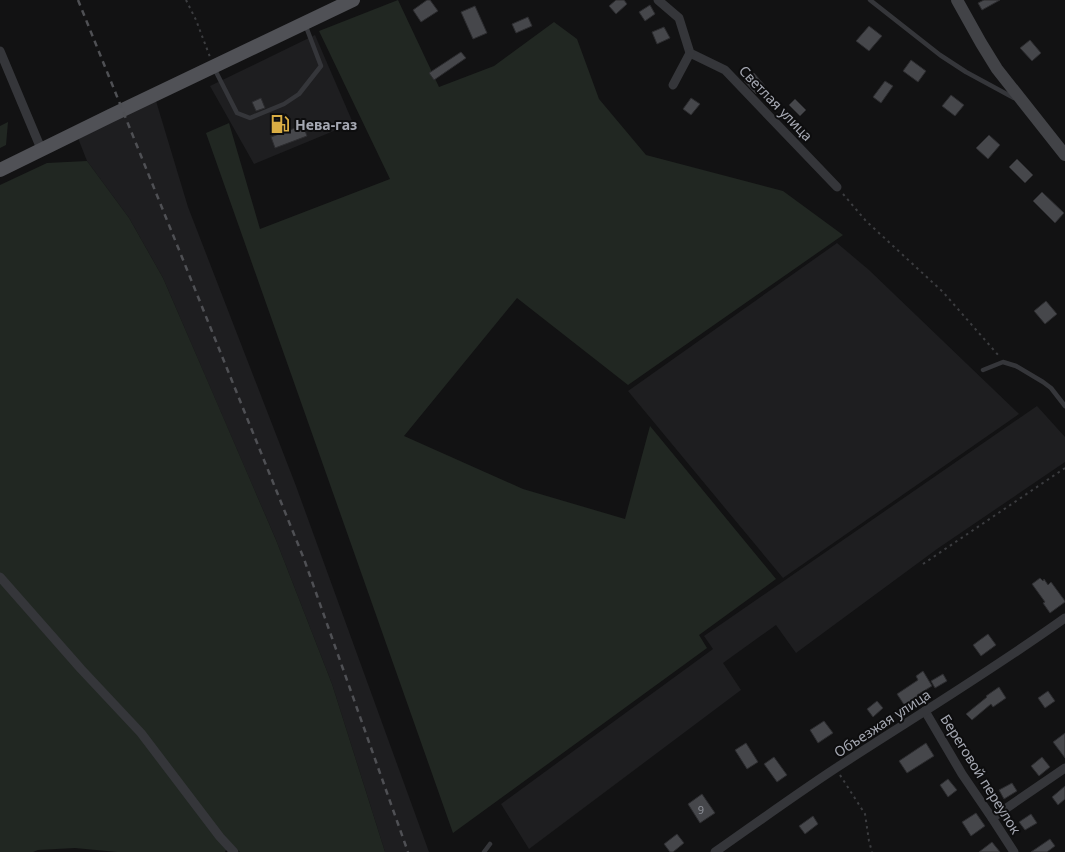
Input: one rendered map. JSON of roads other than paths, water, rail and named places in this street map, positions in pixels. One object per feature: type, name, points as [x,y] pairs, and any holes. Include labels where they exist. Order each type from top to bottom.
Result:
[{"type":"main road","points":[[0,170],[353,0]]},
{"type":"main road","points":[[957,0],[998,69],[1065,154]]},
{"type":"street","points":[[658,0],[678,18],[690,53],[673,85]]},
{"type":"street","points":[[0,50],[42,150]]},
{"type":"street","name":"Светлая улица","points":[[690,53],[725,70],[837,187]]},
{"type":"street","points":[[0,577],[141,734],[220,837],[234,852]]},
{"type":"street","name":"Объезжая улица","points":[[714,852],[835,769],[925,712],[1065,618]]},
{"type":"street","name":"Береговой переулок","points":[[925,712],[962,774],[1014,852]]},
{"type":"street","points":[[992,818],[1065,768]]},
{"type":"lane","points":[[870,0],[940,55],[966,72],[1024,103]]},
{"type":"lane","points":[[214,66],[237,113],[250,118],[284,104],[300,94],[321,66],[305,23]]},
{"type":"lane","points":[[983,370],[1003,362],[1016,366],[1051,388],[1065,406]]},
{"type":"lane","points":[[484,852],[490,844]]},
{"type":"railway","points":[[78,0],[304,559],[408,852]]},
{"type":"place","name":"Нева-газ","points":[[280,124]]}]
